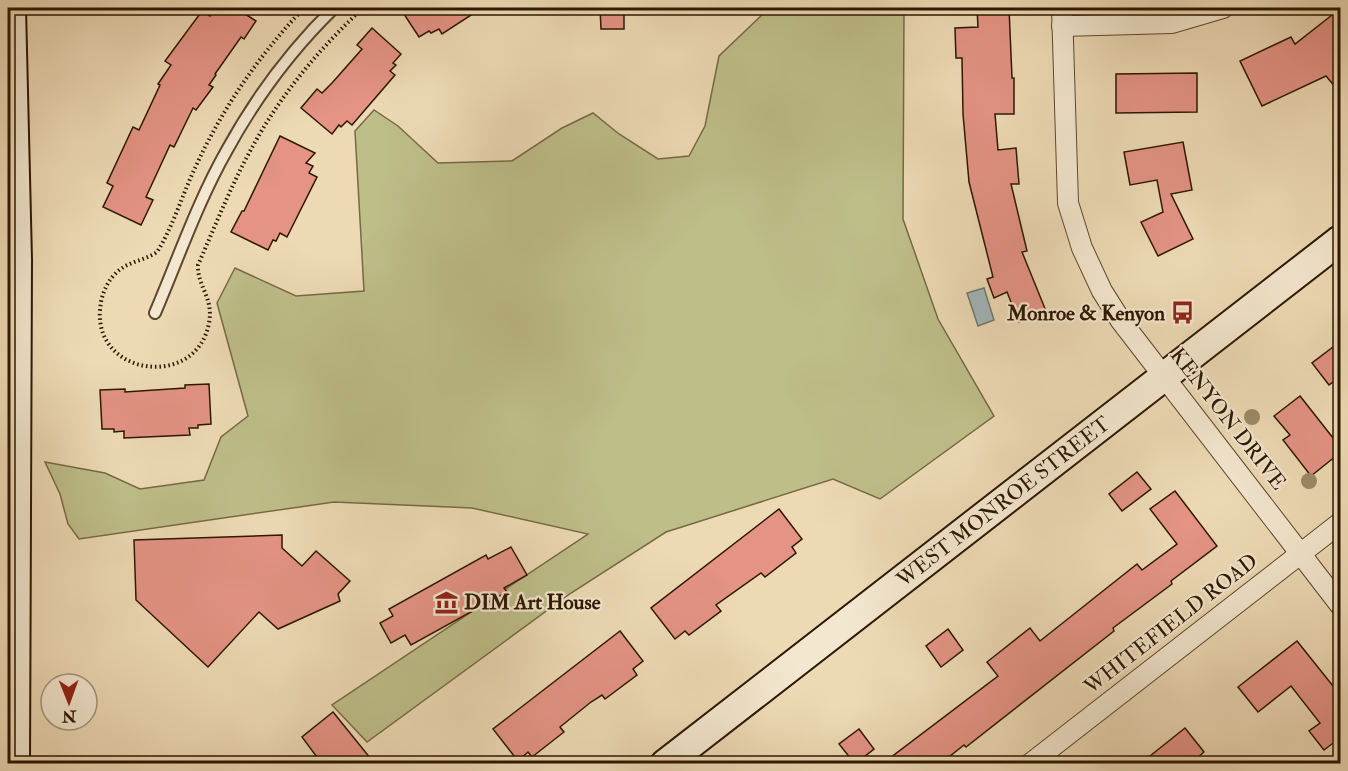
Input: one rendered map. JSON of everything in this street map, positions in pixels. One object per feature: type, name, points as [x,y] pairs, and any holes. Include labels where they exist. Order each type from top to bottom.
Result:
[{"type":"street","points":[[11,8],[11,136],[17,260],[15,764]]},
{"type":"street","points":[[1062,17],[1172,23],[1223,8]]},
{"type":"street","name":"KENYON DRIVE","points":[[1062,17],[1068,203],[1082,248],[1102,291],[1121,321],[1341,605]]},
{"type":"street","name":"WEST MONROE STREET","points":[[665,764],[1341,240]]},
{"type":"street","name":"WHITEFIELD ROAD","points":[[1043,760],[1341,523]]},
{"type":"lane","points":[[155,313],[204,197],[236,134],[275,74],[303,39],[334,8]]},
{"type":"green space","points":[[772,8],[904,8],[903,219],[938,319],[994,416],[880,499],[833,479],[666,532],[571,593],[367,742],[332,705],[588,534],[472,508],[334,502],[79,539],[68,524],[60,494],[45,462],[105,473],[140,489],[204,480],[221,437],[248,416],[217,303],[235,268],[296,296],[364,291],[355,131],[374,110],[398,126],[438,163],[512,161],[562,128],[593,113],[619,134],[658,159],[689,156],[705,126],[719,56],[766,11]]},
{"type":"water","points":[[984,288],[994,320],[978,326],[967,293]]},
{"type":"building","points":[[216,8],[236,8],[256,21],[244,39],[241,37],[215,74],[209,85],[213,87],[196,110],[193,108],[174,147],[170,145],[146,197],[153,200],[141,225],[103,207],[113,186],[107,183],[133,127],[139,130],[160,85],[158,84],[171,65],[165,61],[202,11],[210,16]]},
{"type":"building","points":[[400,8],[482,8],[442,34],[439,29],[431,33],[429,31],[419,37]]},
{"type":"building","points":[[600,8],[624,8],[624,29],[601,29]]},
{"type":"building","points":[[977,8],[1009,8],[1014,114],[995,114],[998,150],[1016,148],[1019,184],[1011,184],[1027,251],[1022,252],[1046,311],[1019,322],[1007,292],[994,298],[987,279],[993,277],[969,182],[963,114],[962,58],[956,58],[955,28],[978,27]]},
{"type":"building","points":[[1341,8],[1341,94],[1326,76],[1262,106],[1240,61],[1291,37],[1295,44]]},
{"type":"building","points":[[372,28],[401,54],[393,63],[396,65],[390,71],[395,75],[352,125],[347,121],[341,127],[339,125],[332,134],[301,108],[317,89],[322,93],[332,83],[362,49],[357,45]]},
{"type":"building","points":[[1197,73],[1197,112],[1116,113],[1116,74]]},
{"type":"building","points":[[280,136],[315,153],[306,163],[313,166],[309,173],[317,177],[287,237],[280,233],[268,250],[231,232],[244,211]]},
{"type":"building","points":[[1183,142],[1192,190],[1171,194],[1193,239],[1158,256],[1141,222],[1163,212],[1157,180],[1130,185],[1124,152]]},
{"type":"building","points":[[1333,347],[1341,357],[1341,376],[1329,385],[1312,363]]},
{"type":"building","points":[[209,384],[211,424],[189,428],[190,435],[124,438],[124,431],[114,432],[114,429],[102,429],[100,390],[125,389],[125,392]]},
{"type":"building","points":[[1300,396],[1341,448],[1341,452],[1311,476],[1283,440],[1290,435],[1274,416]]},
{"type":"building","points":[[1137,472],[1151,489],[1122,511],[1109,494]]},
{"type":"building","points":[[1175,491],[1217,546],[1171,581],[1172,584],[1113,628],[1114,631],[966,747],[964,745],[940,764],[882,764],[998,676],[987,662],[1030,628],[1040,641],[1137,564],[1142,570],[1177,544],[1150,509]]},
{"type":"building","points":[[779,509],[802,539],[792,547],[796,553],[765,577],[761,573],[716,605],[721,611],[689,635],[685,631],[675,639],[651,608]]},
{"type":"building","points":[[282,535],[282,548],[302,566],[316,551],[350,581],[338,594],[340,601],[278,629],[259,612],[208,667],[136,600],[134,540]]},
{"type":"building","points":[[511,547],[527,575],[504,588],[507,592],[411,645],[405,635],[391,643],[380,623],[393,616],[389,609],[486,555],[488,559]]},
{"type":"building","points":[[948,629],[963,650],[941,667],[926,646]]},
{"type":"building","points":[[620,631],[643,661],[633,669],[637,675],[605,699],[602,695],[591,702],[560,727],[564,732],[532,757],[528,752],[518,761],[493,729]]},
{"type":"building","points":[[1297,641],[1341,696],[1341,737],[1324,750],[1309,731],[1320,723],[1291,686],[1258,712],[1238,687]]},
{"type":"building","points":[[333,712],[375,764],[322,764],[302,737]]},
{"type":"building","points":[[1185,728],[1204,752],[1190,764],[1140,764]]},
{"type":"building","points":[[859,729],[874,749],[855,764],[839,744]]},
{"type":"place","name":"Monroe & Kenyon","points":[[1183,313]]},
{"type":"place","name":"DIM Art House","points":[[446,602]]}]
